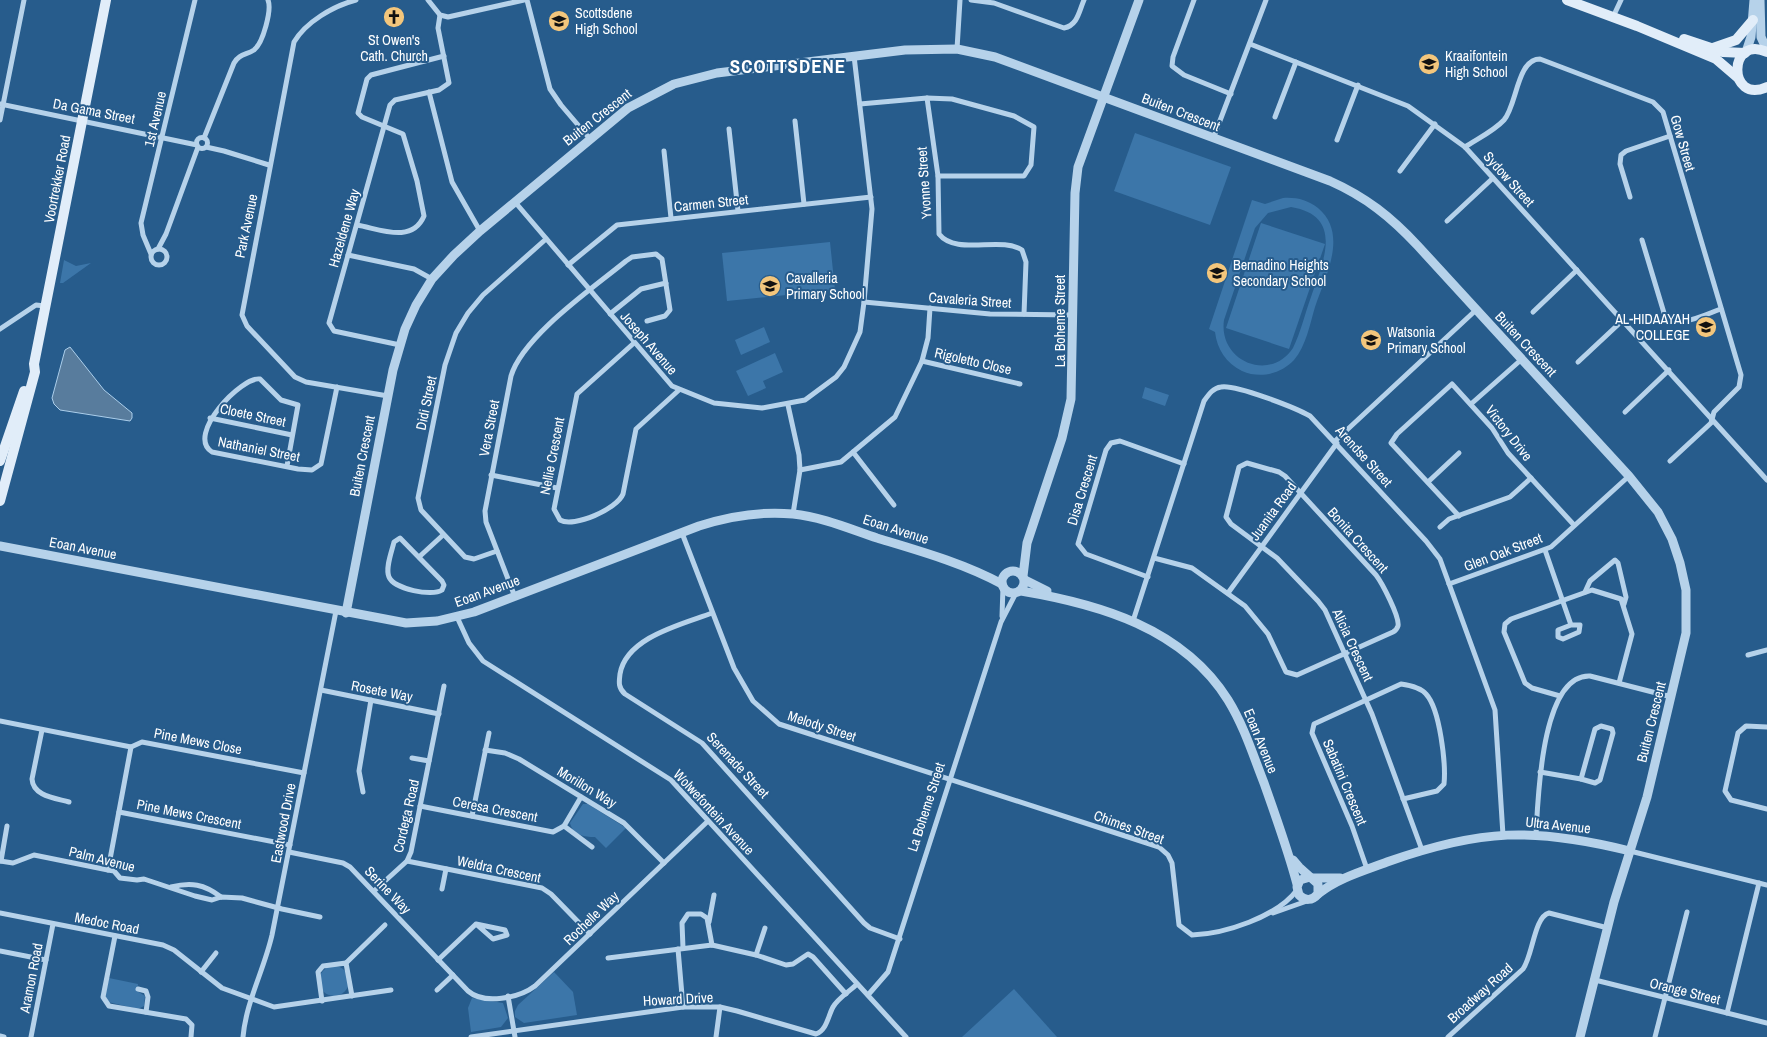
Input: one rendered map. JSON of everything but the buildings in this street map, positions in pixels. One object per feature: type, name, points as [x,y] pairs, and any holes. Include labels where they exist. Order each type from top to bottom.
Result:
[{"type":"main road","name":"Voortrekker Road","points":[[0,461],[34,364],[106,0]]},
{"type":"main road","points":[[1567,0],[1638,26],[1729,53],[1758,49],[1767,51]]},
{"type":"main road","points":[[1710,48],[1722,46],[1736,40],[1752,20]]},
{"type":"main road","points":[[1638,26],[1716,59],[1724,64],[1749,88],[1766,87]]},
{"type":"main road","points":[[1738,77],[1738,61],[1745,52]]},
{"type":"main road","name":"Voortrekker Road","points":[[0,501],[35,372],[34,364]]},
{"type":"street","points":[[0,120],[24,0]]},
{"type":"street","name":"1st Avenue","points":[[151,254],[142,232],[141,223],[195,0]]},
{"type":"street","points":[[166,234],[164,250],[168,258],[162,266],[153,263],[151,254],[157,249],[166,234],[234,63],[240,55],[254,50],[260,41],[270,12],[268,0]]},
{"type":"street","name":"Park Avenue","points":[[356,0],[332,9],[303,30],[294,42],[242,315],[247,326],[290,374],[306,382],[388,396]]},
{"type":"street","points":[[428,0],[440,15],[456,17],[526,0],[550,89],[590,139]]},
{"type":"street","points":[[957,49],[960,0]]},
{"type":"street","points":[[971,0],[994,4],[1064,28],[1070,27],[1076,21],[1084,0]]},
{"type":"street","name":"La Boheme Street","points":[[1024,578],[1027,543],[1069,411],[1073,384],[1075,215],[1078,167],[1139,0]]},
{"type":"street","points":[[1194,0],[1172,57],[1172,66],[1184,76],[1231,94]]},
{"type":"street","points":[[1213,139],[1266,0]]},
{"type":"street","points":[[1613,17],[1621,0]]},
{"type":"street","points":[[1745,52],[1751,37],[1754,0]]},
{"type":"street","points":[[1760,0],[1761,37],[1767,51]]},
{"type":"street","points":[[357,225],[404,234],[416,229],[424,216],[406,138],[400,131],[362,117],[358,112],[368,77],[444,56],[438,28],[440,15]]},
{"type":"street","name":"Sydow Street","points":[[1250,44],[1408,106],[1465,147],[1712,417],[1767,480]]},
{"type":"street","name":"Buiten Crescent","points":[[346,613],[388,396],[400,345],[410,316],[432,279],[480,231],[628,108],[674,84],[717,73],[905,50],[957,49],[995,57],[1330,181],[1372,203],[1400,227],[1629,476],[1648,498],[1665,525],[1680,563],[1684,581],[1687,614],[1686,633],[1647,797],[1608,928],[1580,1037]]},
{"type":"street","name":"Hazeldene Way","points":[[400,345],[334,331],[329,326],[392,101],[429,92],[449,83],[444,56]]},
{"type":"street","name":"Joseph Avenue","points":[[515,202],[669,384],[679,390],[714,403],[762,408],[805,400],[839,374],[857,340],[864,302],[871,197],[854,56]]},
{"type":"street","name":"Gow Street","points":[[1465,147],[1504,119],[1526,65],[1537,59],[1653,102],[1663,112],[1741,379],[1737,390],[1714,412],[1712,417]]},
{"type":"street","points":[[1275,117],[1296,62]]},
{"type":"street","points":[[1336,140],[1358,85]]},
{"type":"street","points":[[429,92],[452,182],[480,231]]},
{"type":"street","points":[[860,104],[927,98],[952,99],[992,108],[1030,123],[1035,131],[1031,165],[1024,176],[938,176]]},
{"type":"street","name":"Yvonne Street","points":[[927,98],[938,176],[938,228],[943,239],[948,242],[1009,246],[1022,250],[1026,262],[1024,314]]},
{"type":"street","name":"Da Gama Street","points":[[2,104],[202,144],[270,165]]},
{"type":"street","points":[[795,121],[804,204]]},
{"type":"street","points":[[1400,171],[1435,124]]},
{"type":"street","points":[[729,129],[738,211]]},
{"type":"street","points":[[1630,197],[1620,164],[1621,154],[1670,136]]},
{"type":"street","points":[[664,151],[671,218]]},
{"type":"street","points":[[1447,221],[1493,178]]},
{"type":"street","name":"Carmen Street","points":[[568,265],[614,226],[671,218],[871,197]]},
{"type":"street","name":"Didi Street","points":[[497,551],[478,559],[467,558],[421,510],[418,498],[448,354],[461,323],[491,286],[546,239]]},
{"type":"street","points":[[1642,240],[1664,313],[1668,319],[1673,322],[1680,322],[1721,309]]},
{"type":"street","points":[[146,242],[157,249],[164,250]]},
{"type":"street","name":"Vera Street","points":[[515,597],[485,515],[511,376],[519,356],[531,341],[630,258],[656,254],[662,259],[669,313],[647,321]]},
{"type":"street","points":[[348,255],[414,269],[432,279]]},
{"type":"street","points":[[1533,312],[1577,270]]},
{"type":"street","points":[[610,314],[641,289],[666,283]]},
{"type":"street","name":"Cavaleria Street","points":[[864,302],[990,314],[1074,315]]},
{"type":"street","points":[[0,329],[36,305],[46,306]]},
{"type":"street","points":[[800,470],[836,464],[853,452],[898,412],[922,361],[928,338],[930,308]]},
{"type":"street","name":"Juanita Road","points":[[1228,593],[1336,442],[1476,310]]},
{"type":"street","points":[[1578,362],[1624,320]]},
{"type":"street","name":"Nellie Crescent","points":[[634,344],[577,394],[557,488],[554,512],[560,520],[566,523],[573,523],[616,505],[623,494],[636,429],[679,390]]},
{"type":"street","name":"Victory Drive","points":[[1522,359],[1471,404],[1492,428],[1508,453],[1574,525]]},
{"type":"street","name":"Rigoletto Close","points":[[922,361],[1020,384]]},
{"type":"street","points":[[1625,412],[1669,370]]},
{"type":"street","points":[[210,418],[248,381],[257,378],[281,400],[298,405],[287,466]]},
{"type":"street","points":[[1459,516],[1393,447],[1393,439],[1452,384],[1471,404]]},
{"type":"street","name":"Arendse Street","points":[[1133,621],[1204,401],[1209,394],[1220,387],[1226,386],[1301,410],[1317,421],[1434,550],[1440,559],[1495,710],[1503,835]]},
{"type":"street","name":"Nathaniel Street","points":[[210,418],[203,443],[205,448],[212,452],[312,470],[321,464],[337,387]]},
{"type":"street","points":[[788,404],[799,455],[800,470],[793,514]]},
{"type":"street","points":[[1670,461],[1711,423],[1712,417]]},
{"type":"street","name":"Cloete Street","points":[[210,418],[292,435]]},
{"type":"street","name":"Disa Crescent","points":[[1148,577],[1086,554],[1078,544],[1106,450],[1111,443],[1120,441],[1184,464]]},
{"type":"street","points":[[853,452],[894,505]]},
{"type":"street","points":[[1428,482],[1459,453]]},
{"type":"street","name":"Alicia Crescent","points":[[1300,493],[1279,472],[1247,463],[1239,467],[1226,517],[1231,524],[1277,558],[1318,601],[1366,700],[1422,850]]},
{"type":"street","points":[[491,475],[557,488]]},
{"type":"street","name":"Glen Oak Street","points":[[1449,584],[1545,550],[1629,476]]},
{"type":"street","points":[[1440,528],[1450,519],[1506,499],[1530,478]]},
{"type":"street","name":"Bonita Crescent","points":[[1154,558],[1192,568],[1245,606],[1262,625],[1289,674],[1297,675],[1393,632],[1397,629],[1398,622],[1382,583],[1300,493]]},
{"type":"street","name":"Eoan Avenue","points":[[0,546],[406,624],[457,617],[515,597],[682,533],[737,516],[793,514],[828,521],[970,568],[995,573],[1009,571]]},
{"type":"street","name":"Melody Street","points":[[682,533],[734,668],[748,694],[761,710],[779,724],[950,779]]},
{"type":"street","points":[[419,557],[443,535]]},
{"type":"street","points":[[402,539],[419,557],[443,583],[443,589],[440,592],[430,594],[397,586],[390,580],[388,573],[396,540],[402,539]]},
{"type":"street","name":"La Boheme Street","points":[[1009,571],[1027,543]]},
{"type":"street","points":[[1545,550],[1571,625]]},
{"type":"street","points":[[1585,592],[1590,581],[1615,560],[1618,562],[1626,597],[1624,604]]},
{"type":"street","name":"Eoan Avenue","points":[[970,568],[1003,585]]},
{"type":"street","points":[[1009,571],[1018,572],[1024,578],[1018,592],[1010,593],[1003,585],[1003,577],[1009,571]]},
{"type":"street","name":"Eoan Avenue","points":[[1024,578],[1054,595],[1133,621],[1165,637],[1192,657],[1228,699],[1249,743],[1287,848],[1297,887]]},
{"type":"street","name":"La Boheme Street","points":[[868,995],[888,972],[900,939],[1001,622],[1004,596],[1003,585]]},
{"type":"street","points":[[1560,696],[1532,688],[1525,683],[1504,629],[1507,622],[1511,619],[1585,592],[1596,590],[1618,597],[1624,604],[1632,631],[1620,683]]},
{"type":"street","name":"La Boheme Street","points":[[1001,622],[1018,592]]},
{"type":"street","name":"Eoan Avenue","points":[[1018,592],[1054,595]]},
{"type":"street","name":"Eastwood Drive","points":[[243,1037],[247,1010],[265,963],[278,908],[336,612]]},
{"type":"street","name":"Serenade Street","points":[[712,613],[650,637],[624,662],[619,680],[620,689],[702,743],[864,923],[877,931],[900,939]]},
{"type":"street","name":"Wolwefontein Avenue","points":[[457,617],[469,643],[483,661],[662,774],[679,789],[906,1037]]},
{"type":"street","points":[[1748,655],[1767,650]]},
{"type":"street","points":[[1536,834],[1540,772],[1560,696],[1576,680],[1584,676],[1620,683],[1672,697]]},
{"type":"street","name":"Sabatini Crescent","points":[[1367,869],[1352,826],[1312,731],[1315,723],[1404,685],[1426,694],[1437,719],[1441,736],[1444,784],[1437,791],[1403,800]]},
{"type":"street","name":"Cordega Road","points":[[374,891],[407,861],[411,852],[444,686]]},
{"type":"street","name":"Rosete Way","points":[[321,690],[439,714]]},
{"type":"street","points":[[363,792],[359,771],[372,700]]},
{"type":"street","name":"Pine Mews Close","points":[[0,721],[131,747],[142,742],[304,773]]},
{"type":"street","points":[[1540,772],[1595,783],[1599,782],[1613,733],[1612,729],[1601,726],[1596,727],[1581,779]]},
{"type":"street","points":[[1767,727],[1746,726],[1738,733],[1725,790],[1731,800],[1767,809]]},
{"type":"street","points":[[42,730],[32,779],[33,786],[43,794],[69,802]]},
{"type":"street","points":[[472,816],[489,734]]},
{"type":"street","name":"Pine Mews Crescent","points":[[131,747],[119,812],[290,845]]},
{"type":"street","name":"Morillon Way","points":[[485,750],[511,754],[624,823],[664,863]]},
{"type":"street","name":"Cordega Road","points":[[412,758],[429,761]]},
{"type":"street","name":"Chimes Street","points":[[950,779],[1159,847],[1170,859],[1179,925],[1187,933],[1201,935],[1270,913],[1314,896]]},
{"type":"street","points":[[581,797],[564,826],[592,847]]},
{"type":"street","name":"Ceresa Crescent","points":[[420,806],[553,832],[564,826]]},
{"type":"street","points":[[108,870],[119,812]]},
{"type":"street","name":"Rochelle Way","points":[[508,996],[528,992],[708,821]]},
{"type":"street","points":[[0,861],[7,826]]},
{"type":"street","name":"Ultra Avenue","points":[[1314,896],[1326,887],[1348,877],[1422,850],[1462,839],[1536,834],[1586,841],[1767,885]]},
{"type":"street","name":"Eoan Avenue","points":[[1287,848],[1295,863],[1311,877]]},
{"type":"street","name":"Serine Way","points":[[289,852],[347,865],[468,991],[478,997],[488,999],[508,996]]},
{"type":"street","name":"Palm Avenue","points":[[0,861],[13,863],[34,855],[114,871],[120,878],[137,880],[144,878],[212,900],[221,897],[242,898],[320,917]]},
{"type":"street","name":"Weldra Crescent","points":[[407,861],[542,888],[551,894],[590,934]]},
{"type":"street","name":"Weldra Crescent","points":[[442,889],[446,869]]},
{"type":"street","points":[[1311,877],[1318,884],[1314,896],[1302,898],[1297,887],[1300,880],[1311,877]]},
{"type":"street","name":"Ultra Avenue","points":[[1311,877],[1335,879],[1348,877]]},
{"type":"street","name":"Palm Avenue","points":[[170,887],[187,883],[196,884],[209,888],[221,897]]},
{"type":"street","name":"Orange Street","points":[[1595,980],[1727,1013],[1759,883]]},
{"type":"street","points":[[195,896],[196,884]]},
{"type":"street","name":"Chimes Street","points":[[1270,913],[1284,904],[1297,887]]},
{"type":"street","points":[[712,945],[708,922],[714,895]]},
{"type":"street","points":[[1655,1037],[1687,912]]},
{"type":"street","name":"Medoc Road","points":[[0,913],[168,947],[222,988],[277,1007],[391,990]]},
{"type":"street","name":"Broadway Road","points":[[1448,1037],[1523,969],[1531,955],[1540,920],[1544,915],[1549,913],[1608,928]]},
{"type":"street","points":[[683,1006],[680,949],[682,923],[688,914],[701,914],[708,922]]},
{"type":"street","name":"Aramon Road","points":[[31,1037],[53,924]]},
{"type":"street","points":[[438,960],[476,924]]},
{"type":"street","points":[[476,924],[505,930],[507,934],[493,939],[476,924]]},
{"type":"street","points":[[322,1001],[318,974],[320,968],[346,963],[385,925]]},
{"type":"street","points":[[756,955],[765,928]]},
{"type":"street","points":[[115,936],[103,999],[109,1006],[188,1020],[192,1025],[191,1037]]},
{"type":"street","points":[[608,958],[712,945],[756,955],[788,965],[803,955],[810,954],[846,994]]},
{"type":"street","points":[[0,951],[46,960]]},
{"type":"street","points":[[201,972],[216,953]]},
{"type":"street","points":[[346,963],[352,996]]},
{"type":"street","points":[[437,990],[453,975]]},
{"type":"street","name":"Howard Drive","points":[[471,1037],[683,1006],[720,1008],[755,1015],[816,1034],[822,1032],[833,1008],[857,984]]},
{"type":"street","points":[[138,989],[146,991],[148,995],[146,1012]]},
{"type":"street","points":[[508,996],[514,1037]]},
{"type":"street","points":[[716,1037],[720,1008]]},
{"type":"street","points":[[1727,1013],[1767,1023]]},
{"type":"street","points":[[0,1036],[4,1037]]},
{"type":"shaded area","points":[[1135,133],[1231,167],[1210,225],[1114,191]]},
{"type":"shaded area","points":[[1283,198],[1297,199],[1310,203],[1318,208],[1327,218],[1332,230],[1333,243],[1329,269],[1302,348],[1294,360],[1283,369],[1270,374],[1256,375],[1242,371],[1231,364],[1220,350],[1215,332],[1209,329],[1252,200],[1265,204]],"holes":[[[1291,207],[1308,212],[1319,220],[1324,230],[1326,242],[1321,269],[1296,342],[1283,359],[1272,364],[1259,365],[1248,362],[1237,356],[1229,347],[1224,334],[1224,320],[1255,228],[1268,213]]]},
{"type":"shaded area","points":[[1261,223],[1325,244],[1289,349],[1226,328]]},
{"type":"shaded area","points":[[830,242],[835,290],[727,301],[722,253]]},
{"type":"shaded area","points":[[64,260],[76,266],[91,263],[63,283],[60,283]]},
{"type":"shaded area","points":[[764,327],[770,342],[741,355],[735,340]]},
{"type":"shaded area","points":[[70,347],[104,390],[132,413],[130,421],[60,410],[54,404],[52,398],[65,350]]},
{"type":"shaded area","points":[[775,353],[783,372],[763,381],[766,388],[748,396],[736,371]]},
{"type":"shaded area","points":[[1145,387],[1169,395],[1165,406],[1142,398]]},
{"type":"shaded area","points":[[583,804],[588,804],[626,828],[606,848],[595,837],[576,833],[571,827],[570,823]]},
{"type":"shaded area","points":[[334,966],[340,967],[348,975],[348,987],[340,995],[334,996],[328,995],[320,987],[319,981],[320,975],[328,967]]},
{"type":"shaded area","points":[[554,972],[573,992],[577,1015],[524,1023],[515,1017],[518,1005]]},
{"type":"shaded area","points":[[109,978],[138,984],[137,991],[145,996],[144,1006],[138,1009],[108,1002],[105,996]]},
{"type":"shaded area","points":[[1014,989],[1057,1037],[962,1037]]},
{"type":"shaded area","points":[[472,998],[503,1003],[508,1018],[501,1027],[471,1032],[468,1008]]},
{"type":"place","name":"St Owen's Cath. Church","points":[[394,17]]},
{"type":"place","name":"Scottsdene High School","points":[[559,21]]},
{"type":"place","name":"Kraaifontein High School","points":[[1429,64]]},
{"type":"place","name":"Bernadino Heights Secondary School","points":[[1217,273]]},
{"type":"place","name":"Cavalleria Primary School","points":[[770,286]]},
{"type":"place","name":"AL-HIDAAYAH COLLEGE","points":[[1706,327]]},
{"type":"place","name":"Watsonia Primary School","points":[[1371,340]]},
{"type":"district","name":"SCOTTSDENE","points":[[788,66]]}]
